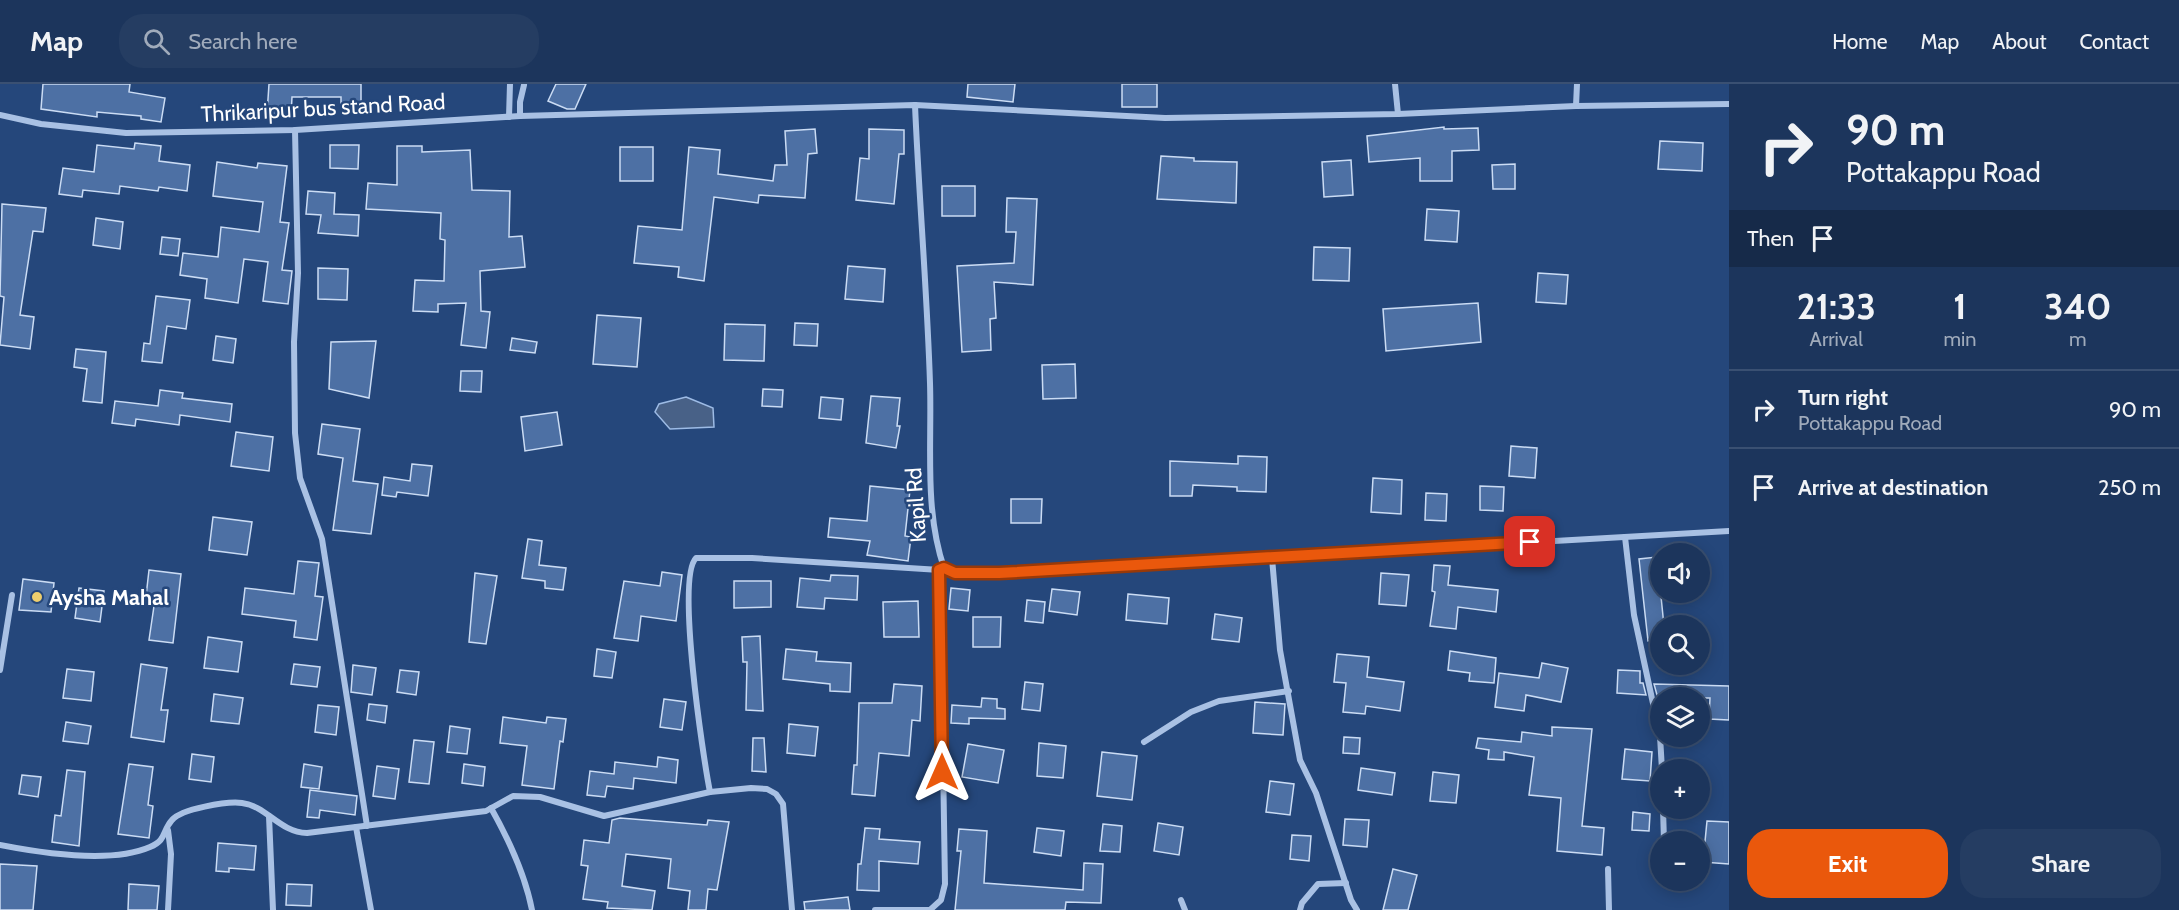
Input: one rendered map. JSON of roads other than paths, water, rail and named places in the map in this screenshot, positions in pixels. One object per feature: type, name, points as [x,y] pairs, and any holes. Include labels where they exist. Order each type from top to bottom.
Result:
[{"type":"street","points":[[509,117],[510,84]]},
{"type":"street","points":[[1395,84],[1398,114]]},
{"type":"street","points":[[1576,106],[1577,84]]},
{"type":"street","points":[[520,116],[524,85]]},
{"type":"street","name":"Thrikaripur bus stand Road","points":[[0,115],[41,124],[126,133],[295,130],[520,116],[915,105],[1165,117],[1398,114],[1576,106],[1729,104]]},
{"type":"street","name":"Kapil Rd","points":[[875,910],[930,910],[941,900],[945,884],[942,569],[931,514],[930,383],[915,105]]},
{"type":"street","points":[[295,130],[298,273],[294,342],[295,434],[300,478],[322,539],[367,826]]},
{"type":"street","points":[[710,792],[692,649],[689,570],[696,558],[752,558],[942,569],[955,573],[999,573],[1729,531]]},
{"type":"street","points":[[1625,537],[1634,615],[1660,735],[1661,759]]},
{"type":"street","points":[[1272,558],[1280,650],[1300,760],[1316,793],[1357,910]]},
{"type":"street","points":[[0,670],[12,595]]},
{"type":"street","points":[[1144,742],[1191,712],[1219,701],[1288,691]]},
{"type":"street","points":[[0,845],[104,856],[151,847],[164,838],[172,820],[188,811],[242,803],[269,816],[292,832],[367,826],[486,811],[513,796],[540,797],[604,816],[710,792],[751,788],[767,789],[776,794],[783,804],[792,910]]},
{"type":"street","points":[[491,808],[508,838],[528,890],[532,910]]},
{"type":"street","points":[[269,816],[273,910]]},
{"type":"street","points":[[356,827],[371,910]]},
{"type":"street","points":[[168,829],[171,854],[168,910]]},
{"type":"street","points":[[1608,869],[1609,910]]},
{"type":"street","points":[[1300,910],[1302,903],[1318,884],[1346,883]]},
{"type":"street","points":[[1181,900],[1185,910]]},
{"type":"water","points":[[686,397],[713,408],[714,427],[670,429],[655,412],[659,404]]},
{"type":"place","name":"Aysha Mahal","points":[[37,597]]}]
